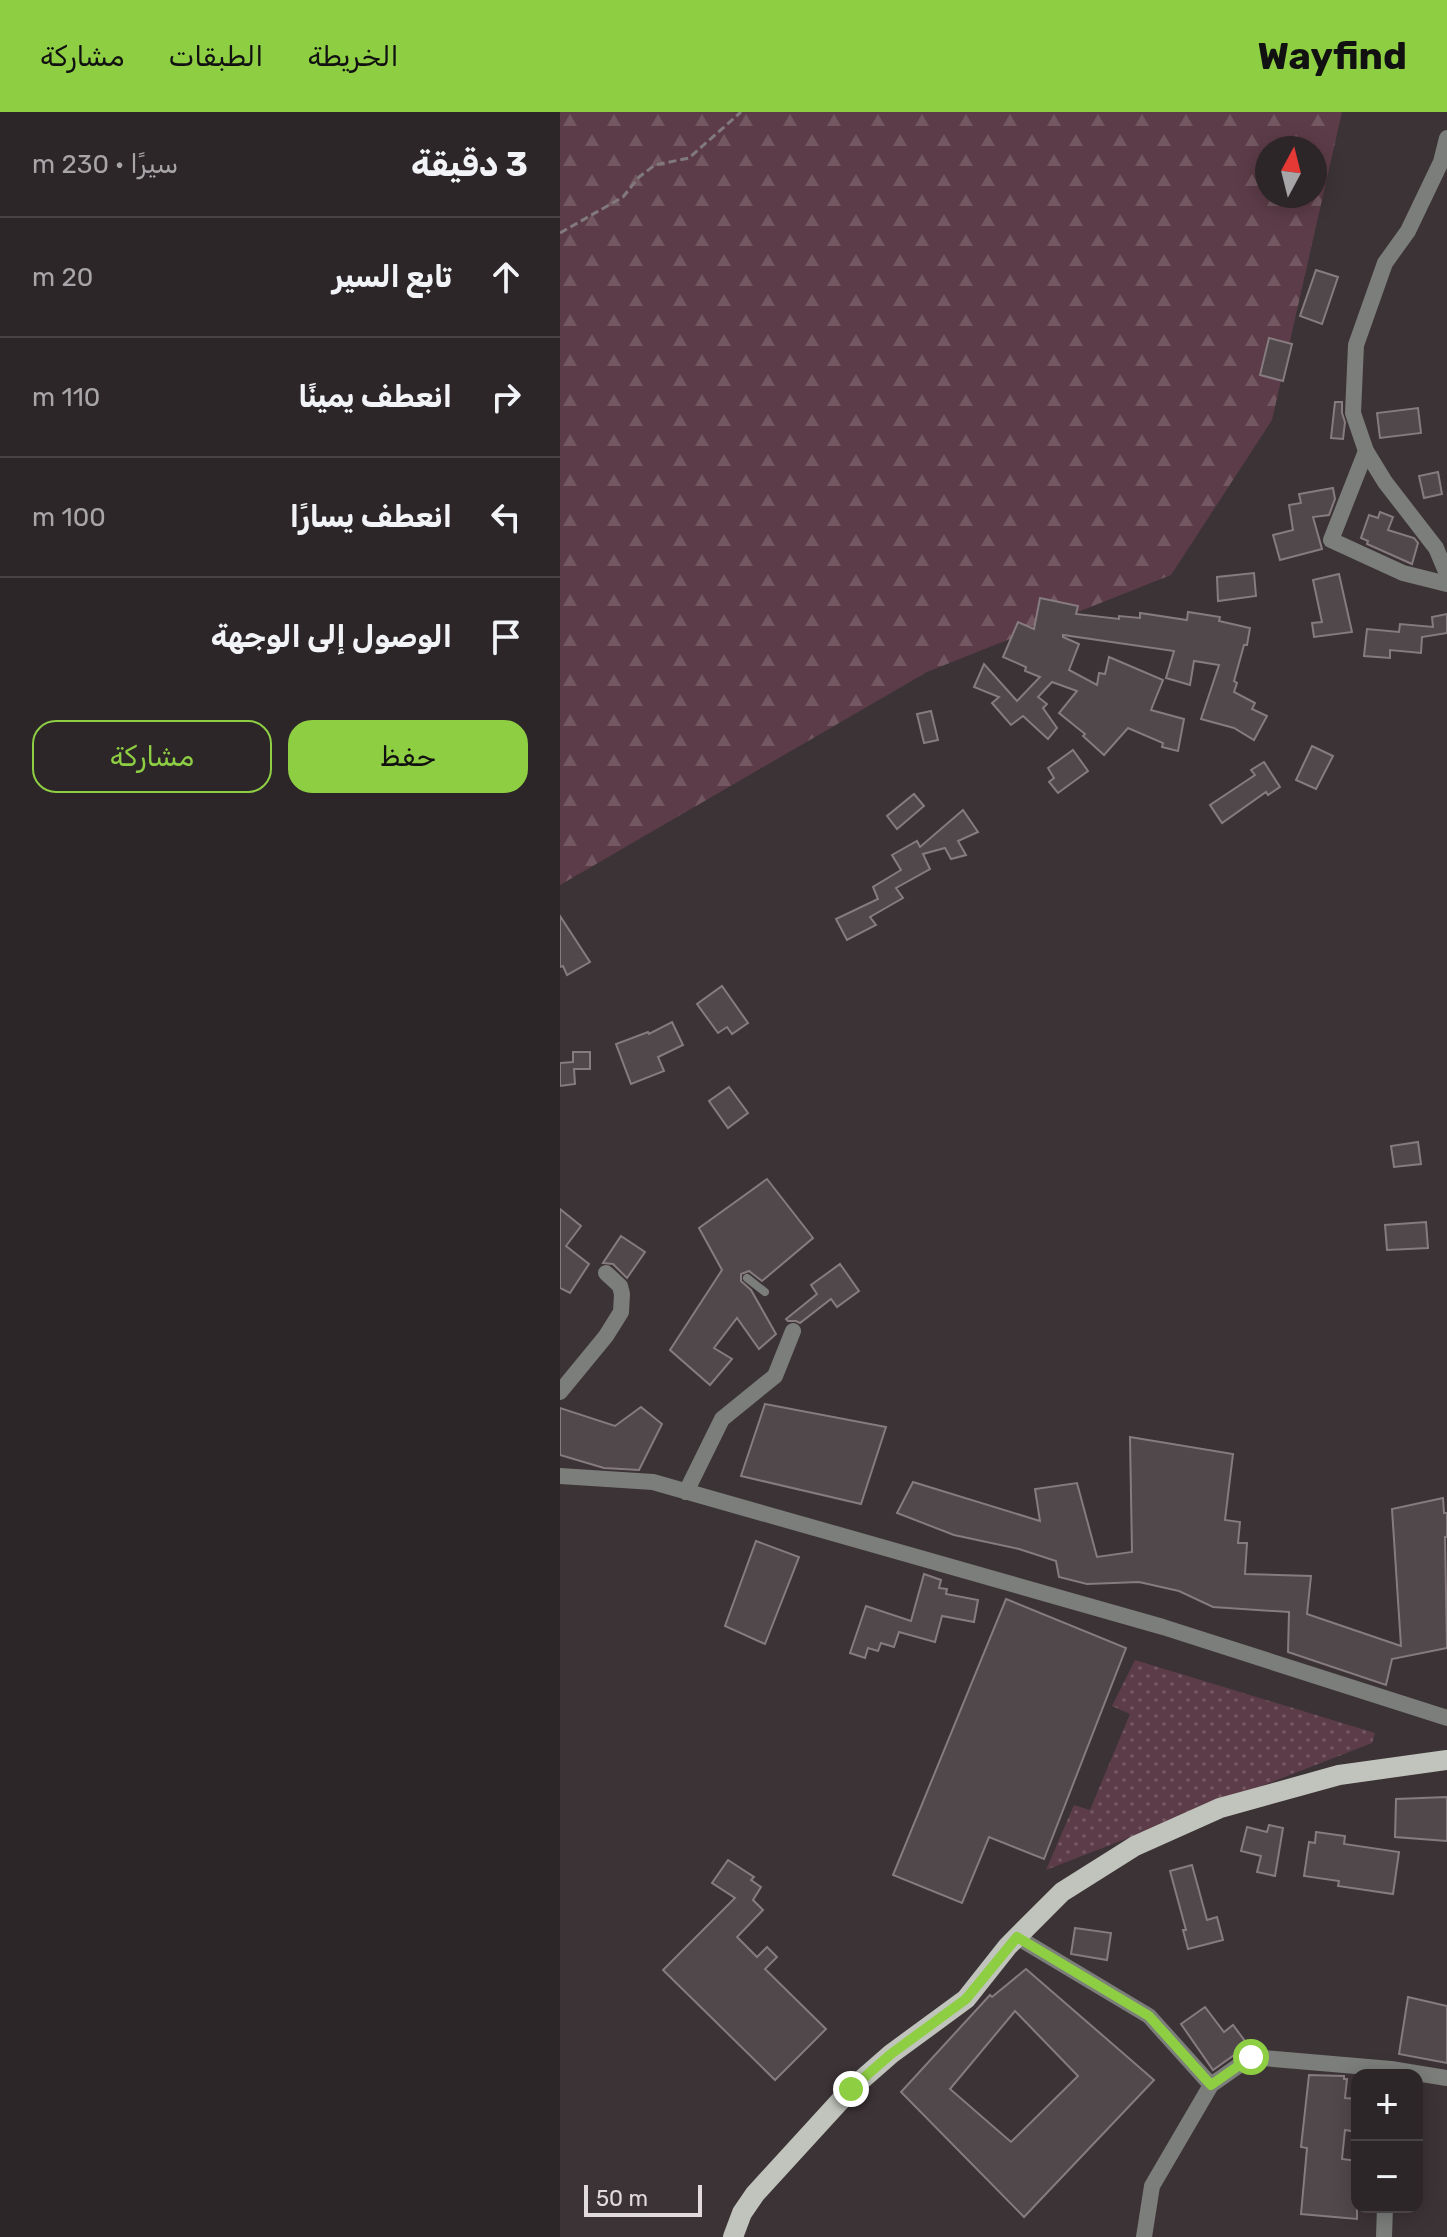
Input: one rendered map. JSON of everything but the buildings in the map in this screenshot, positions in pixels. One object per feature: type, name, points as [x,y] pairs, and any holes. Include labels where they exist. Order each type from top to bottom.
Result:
[{"type":"main road","points":[[733,2237],[742,2213],[755,2194],[851,2089],[891,2054],[966,1999],[1017,1937],[1062,1892],[1135,1846],[1220,1808],[1339,1775],[1447,1760]]},
{"type":"street","points":[[1447,138],[1441,162],[1408,231],[1385,263],[1356,345],[1353,413],[1366,451],[1385,482],[1436,548],[1447,574]]},
{"type":"street","points":[[1366,451],[1331,540],[1403,573],[1447,584]]},
{"type":"street","points":[[560,1392],[606,1336],[621,1312],[620,1286],[606,1273]]},
{"type":"street","points":[[686,1492],[722,1419],[775,1376],[793,1331]]},
{"type":"street","points":[[560,1476],[653,1482],[1163,1627],[1447,1718]]},
{"type":"street","points":[[1017,1937],[1149,2016],[1211,2085]]},
{"type":"street","points":[[1144,2237],[1152,2186],[1211,2085],[1251,2057],[1363,2069]]},
{"type":"street","points":[[1423,2075],[1447,2078]]},
{"type":"street","points":[[1384,2237],[1385,2213]]},
{"type":"lane","points":[[747,1278],[765,1292]]},
{"type":"path","points":[[560,233],[623,197],[639,177],[655,165],[689,158],[741,112]]},
{"type":"green space","points":[[560,112],[1342,112],[1327,178],[1327,136],[1255,136],[1255,208],[1320,208],[1272,420],[1171,575],[927,672],[560,885]]},
{"type":"green space","points":[[1135,1660],[1375,1733],[1372,1743],[1046,1870],[1074,1805],[1090,1810],[1130,1714],[1112,1706]]},
{"type":"route","points":[[851,2089],[891,2054],[966,1999],[1017,1937],[1149,2016],[1211,2085],[1251,2057]]}]
